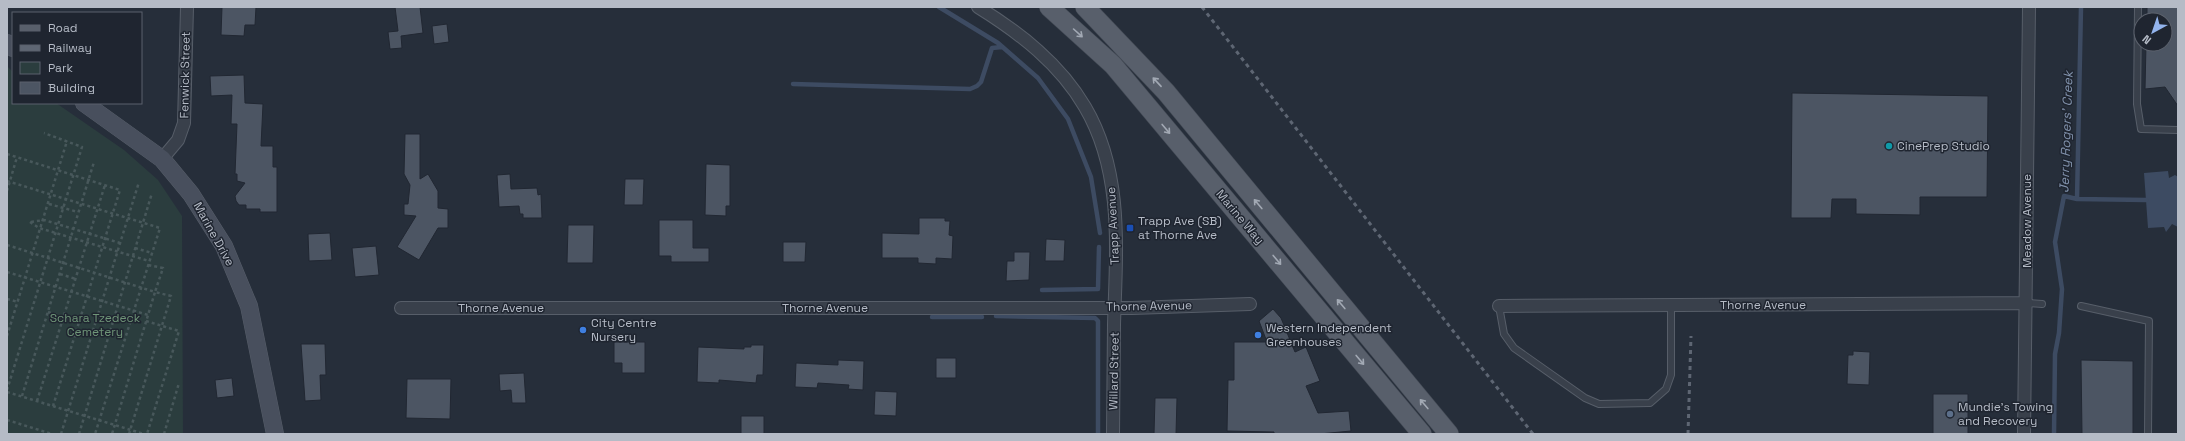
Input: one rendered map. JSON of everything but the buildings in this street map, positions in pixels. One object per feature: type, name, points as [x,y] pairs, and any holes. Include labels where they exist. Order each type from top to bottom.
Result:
[{"type":"main road","name":"Marine Way","points":[[1049,7],[1113,65],[1422,434]]},
{"type":"main road","name":"Marine Way","points":[[1085,7],[1166,92],[1449,434]]},
{"type":"street","name":"Fenwick Street","points":[[162,160],[178,140],[184,123],[187,7]]},
{"type":"street","name":"Trapp Avenue","points":[[978,7],[1002,22],[1049,60],[1085,107],[1098,134],[1108,162],[1115,211],[1115,307]]},
{"type":"street","name":"Meadow Avenue","points":[[2024,434],[2028,7]]},
{"type":"street","name":"Marine Drive","points":[[85,104],[162,160],[187,188],[224,246],[249,306],[256,334],[275,434]]},
{"type":"street","name":"Thorne Avenue","points":[[1499,306],[2026,303]]},
{"type":"street","name":"Thorne Avenue","points":[[401,308],[1115,307],[1250,304]]},
{"type":"street","name":"Willard Street","points":[[1113,434],[1115,307]]},
{"type":"lane","points":[[2138,7],[2137,104],[2141,129],[2178,130]]},
{"type":"lane","points":[[2026,303],[2042,304]]},
{"type":"lane","points":[[1499,306],[1504,334],[1514,348],[1585,398],[1599,404],[1650,402],[1666,389],[1671,375],[1671,305]]},
{"type":"lane","points":[[2081,306],[2148,321],[2148,434]]},
{"type":"path","points":[[44,133],[82,147],[7,391],[145,434],[179,331],[146,321]]},
{"type":"path","points":[[7,336],[39,228],[44,220],[67,142]]},
{"type":"path","points":[[7,154],[120,190],[53,406]]},
{"type":"path","points":[[7,190],[8,182],[17,157]]},
{"type":"path","points":[[22,396],[94,162]]},
{"type":"path","points":[[8,182],[160,228],[140,287],[95,434]]},
{"type":"path","points":[[61,434],[139,182]]},
{"type":"path","points":[[37,401],[105,185]]},
{"type":"path","points":[[79,434],[152,193]]},
{"type":"path","points":[[49,204],[78,212]]},
{"type":"path","points":[[112,434],[162,268],[118,252],[39,228],[30,222],[44,220],[120,243]]},
{"type":"path","points":[[7,245],[171,296],[129,434]]},
{"type":"path","points":[[135,248],[152,253]]},
{"type":"path","points":[[7,272],[148,315]]},
{"type":"path","points":[[60,274],[76,279]]},
{"type":"path","points":[[7,299],[18,302]]},
{"type":"path","points":[[48,312],[79,322]]},
{"type":"path","points":[[164,434],[179,383]]},
{"type":"path","points":[[7,420],[52,434]]},
{"type":"green space","name":"Schara Tzedeck Cemetery","points":[[7,66],[12,71],[12,104],[57,104],[124,150],[158,180],[182,216],[183,434],[7,434]]},
{"type":"water","points":[[2168,171],[2169,178],[2175,175],[2178,177],[2178,227],[2172,224],[2166,232],[2164,227],[2148,228],[2144,173]]},
{"type":"waterway","points":[[939,7],[998,43],[1038,78],[1068,119],[1091,177],[1100,233]]},
{"type":"waterway","name":"Jerry Rogers' Creek","points":[[2054,434],[2055,354],[2059,333],[2062,289],[2055,242],[2064,196],[2077,199],[2081,7]]},
{"type":"waterway","points":[[793,84],[970,89],[977,86],[981,82],[992,48],[1002,47]]},
{"type":"waterway","points":[[2077,199],[2146,200]]},
{"type":"waterway","points":[[1042,290],[1098,289],[1099,247]]},
{"type":"waterway","points":[[996,316],[1095,318],[1098,321],[1098,433]]},
{"type":"waterway","points":[[932,317],[982,317]]},
{"type":"railway","points":[[1202,7],[1533,434]]},
{"type":"railway","points":[[1688,434],[1691,336]]},
{"type":"place","name":"CinePrep Studio","points":[[1889,146]]},
{"type":"place","name":"Trapp Ave (SB) at Thorne Ave","points":[[1130,228]]},
{"type":"place","name":"City Centre Nursery","points":[[583,330]]},
{"type":"place","name":"Western Independent Greenhouses","points":[[1258,335]]},
{"type":"place","name":"Mundie's Towing and Recovery","points":[[1950,414]]}]
